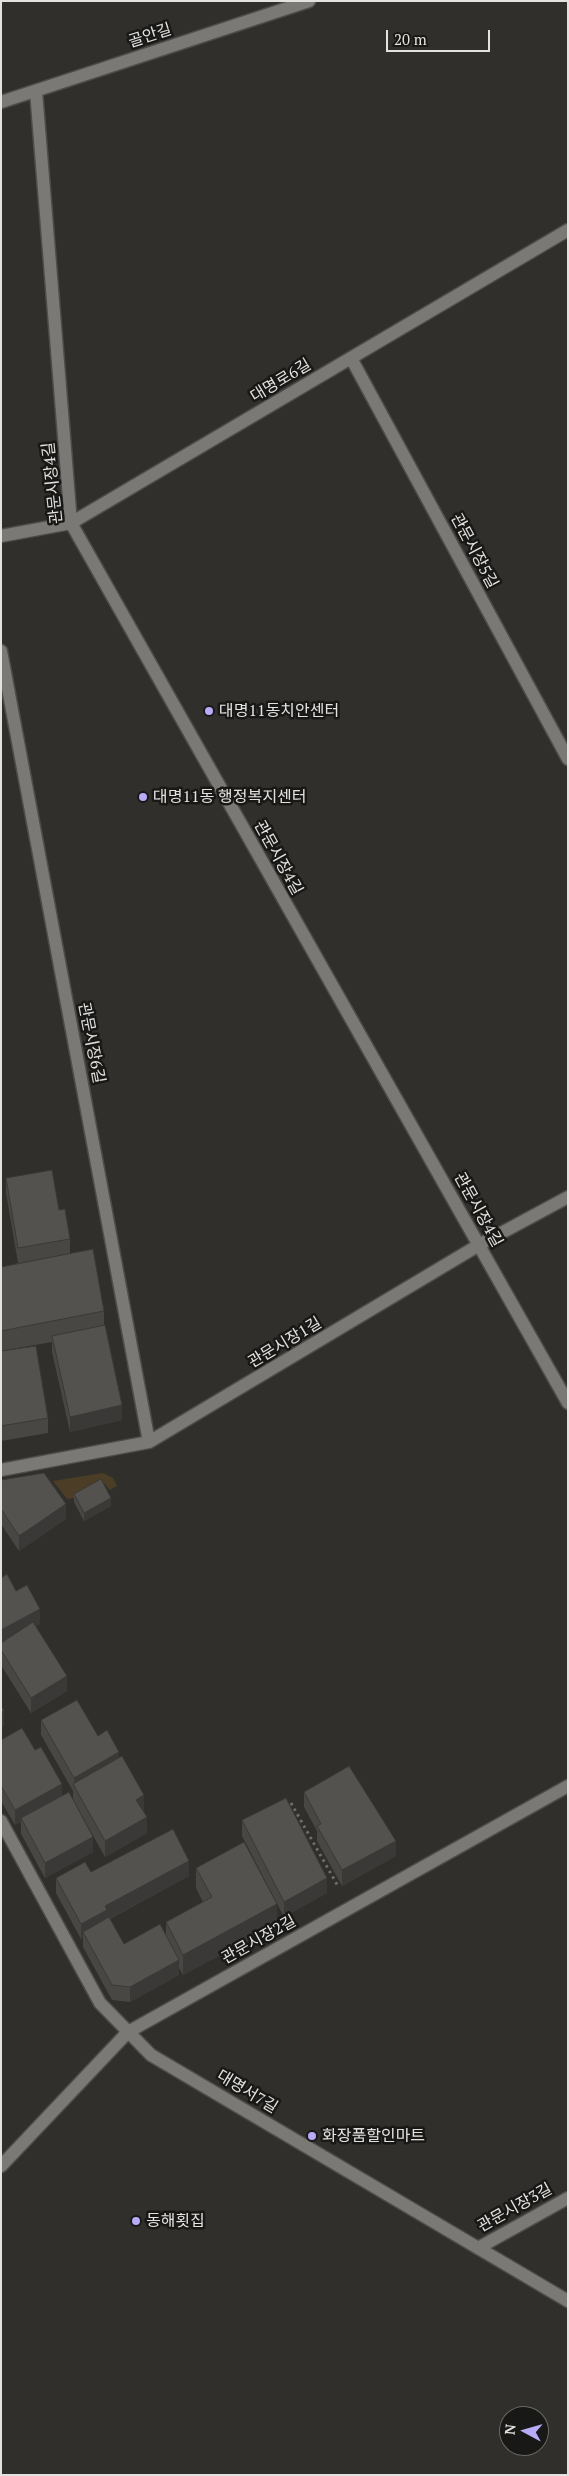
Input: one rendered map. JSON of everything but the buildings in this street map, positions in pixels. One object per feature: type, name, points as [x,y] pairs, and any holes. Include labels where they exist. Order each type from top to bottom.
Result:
[{"type":"street","name":"골안길","points":[[1,102],[309,1]]},
{"type":"street","name":"관문시장4길","points":[[36,91],[71,523],[568,1403]]},
{"type":"street","name":"대명로6길","points":[[1,536],[71,523],[568,230]]},
{"type":"street","name":"관문시장5길","points":[[351,358],[568,760]]},
{"type":"street","name":"관문시장6길","points":[[1,651],[149,1442]]},
{"type":"street","name":"관문시장1길","points":[[1,1470],[149,1442],[479,1245],[568,1197]]},
{"type":"street","name":"관문시장2길","points":[[1,2166],[128,2032],[568,1786]]},
{"type":"street","name":"대명서7길","points":[[1,1821],[100,2004],[151,2054],[568,2301]]},
{"type":"street","name":"관문시장3길","points":[[478,2248],[568,2198]]},
{"type":"path","points":[[291,1803],[344,1897]]},
{"type":"shaded area","points":[[103,1473],[113,1478],[117,1486],[110,1490],[104,1483],[75,1498],[67,1499],[53,1481]]},
{"type":"place","name":"대명11동치안센터","points":[[209,711]]},
{"type":"place","name":"대명11동 행정복지센터","points":[[143,797]]},
{"type":"place","name":"화장품할인마트","points":[[312,2136]]},
{"type":"place","name":"동해횟집","points":[[136,2221]]}]
